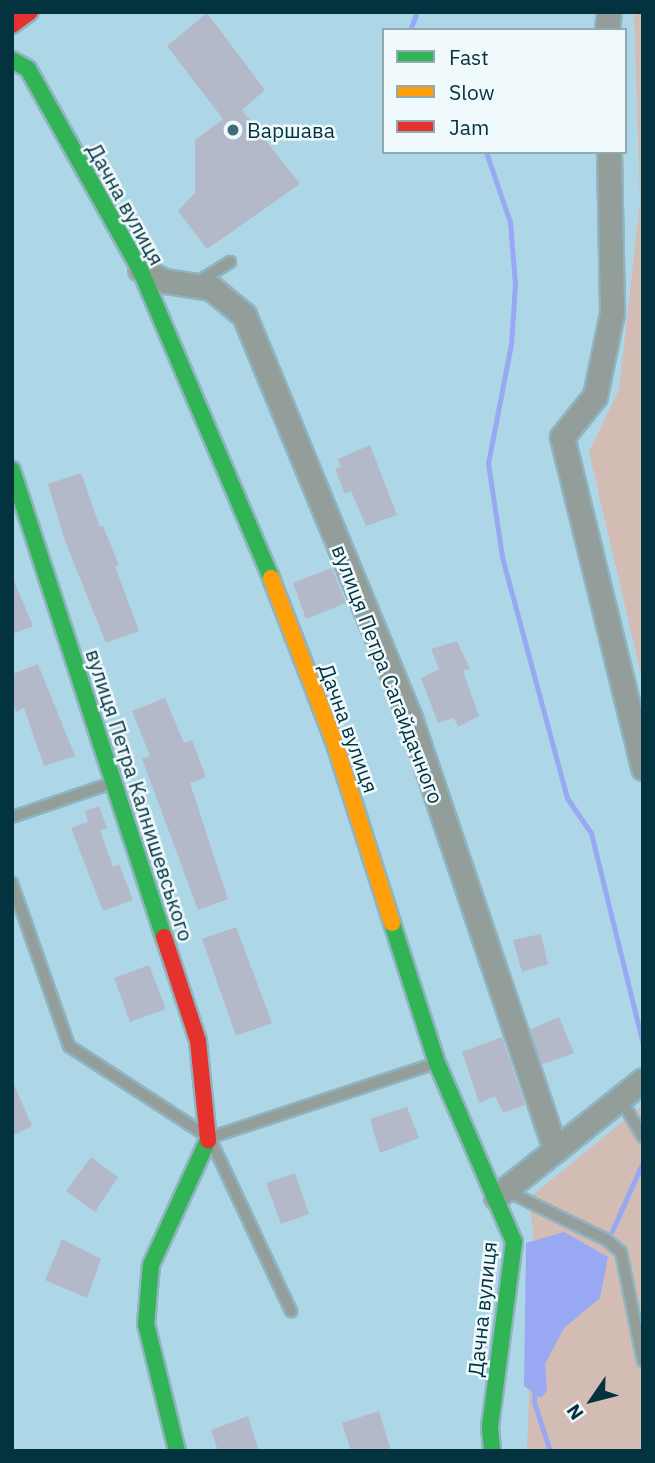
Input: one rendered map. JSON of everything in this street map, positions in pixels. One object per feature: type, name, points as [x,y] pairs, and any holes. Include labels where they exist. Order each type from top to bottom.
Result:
[{"type":"main road","points":[[12,25],[30,12]]},
{"type":"main road","name":"Дачна вулиця","points":[[12,60],[28,69],[101,187],[140,269],[270,573],[334,741],[437,1063],[500,1194],[514,1242],[490,1427],[492,1451]]},
{"type":"main road","name":"вулиця Петра Калнишевського","points":[[12,470],[198,1041],[209,1138]]},
{"type":"main road","points":[[177,1451],[146,1324],[151,1265],[209,1138]]},
{"type":"street","points":[[609,154],[612,313],[595,396],[562,437],[643,768]]},
{"type":"street","name":"вулиця Петра Сагайдачного","points":[[140,269],[164,281],[211,288],[244,315],[409,715],[555,1150]]},
{"type":"street","points":[[500,1194],[643,1080]]},
{"type":"lane","points":[[192,285],[230,262]]},
{"type":"lane","points":[[12,817],[112,783]]},
{"type":"lane","points":[[12,883],[69,1046],[209,1138],[291,1311]]},
{"type":"lane","points":[[209,1138],[437,1063]]},
{"type":"lane","points":[[620,1098],[643,1138]]},
{"type":"lane","points":[[500,1194],[607,1240],[621,1252],[643,1361]]},
{"type":"shaded area","points":[[634,12],[643,12],[643,683],[589,452],[619,390],[640,201]]},
{"type":"shaded area","points":[[643,1105],[643,1451],[527,1451],[533,1299],[533,1228],[528,1199]]},
{"type":"water","points":[[564,1232],[608,1257],[600,1298],[564,1328],[545,1364],[547,1391],[541,1398],[524,1386],[526,1243]]},
{"type":"building","name":"Варшава","points":[[207,13],[265,90],[242,110],[300,184],[207,249],[178,211],[195,193],[195,140],[223,119],[167,46]]},
{"type":"building","points":[[370,445],[397,515],[366,526],[351,491],[345,494],[335,469],[341,467],[338,459]]},
{"type":"building","points":[[81,473],[100,527],[103,526],[119,565],[115,566],[139,631],[106,643],[65,541],[48,484]]},
{"type":"building","points":[[332,568],[346,603],[306,619],[293,583]]},
{"type":"building","points":[[12,576],[33,626],[12,634]]},
{"type":"building","points":[[457,641],[470,669],[463,671],[479,716],[458,727],[454,718],[438,723],[421,678],[439,669],[431,649]]},
{"type":"building","points":[[38,664],[75,756],[44,766],[24,708],[16,712],[12,702],[12,674]]},
{"type":"building","points":[[165,698],[184,743],[192,740],[206,777],[190,783],[228,899],[198,910],[142,759],[150,756],[132,711]]},
{"type":"building","points":[[99,806],[107,828],[100,830],[113,867],[119,864],[133,900],[103,911],[71,828],[88,822],[85,811]]},
{"type":"building","points":[[236,927],[272,1023],[236,1036],[202,939]]},
{"type":"building","points":[[541,934],[548,964],[522,972],[513,940]]},
{"type":"building","points":[[149,965],[166,1009],[130,1022],[114,978]]},
{"type":"building","points":[[559,1017],[574,1053],[541,1065],[529,1030]]},
{"type":"building","points":[[502,1037],[525,1105],[503,1113],[495,1096],[479,1103],[462,1052]]},
{"type":"building","points":[[12,1080],[32,1126],[12,1136]]},
{"type":"building","points":[[407,1107],[419,1138],[380,1153],[370,1119]]},
{"type":"building","points":[[91,1157],[118,1177],[95,1212],[66,1191]]},
{"type":"building","points":[[295,1173],[309,1214],[281,1224],[266,1183]]},
{"type":"building","points":[[62,1239],[101,1259],[87,1298],[45,1280]]},
{"type":"building","points":[[379,1411],[391,1451],[351,1451],[342,1423]]},
{"type":"building","points":[[248,1416],[259,1451],[218,1451],[211,1430]]},
{"type":"waterway","points":[[411,28],[417,12]]},
{"type":"waterway","points":[[487,154],[510,222],[515,284],[511,344],[488,463],[502,557],[567,798],[591,833],[643,1044]]},
{"type":"waterway","points":[[612,1231],[642,1164]]},
{"type":"waterway","points":[[535,1386],[534,1402],[550,1451]]},
{"type":"traffic: fast","points":[[12,60],[28,69],[140,269],[271,578]]},
{"type":"traffic: fast","points":[[12,470],[164,937]]},
{"type":"traffic: fast","points":[[392,923],[437,1063],[514,1242],[490,1427],[492,1451]]},
{"type":"traffic: fast","points":[[177,1451],[146,1324],[151,1265],[208,1140]]},
{"type":"traffic: slow","points":[[271,578],[334,741],[392,923]]},
{"type":"traffic: jam","points":[[12,25],[30,12]]},
{"type":"traffic: jam","points":[[164,937],[198,1041],[208,1140]]},
{"type":"place","name":"Варшава","points":[[233,130]]}]
